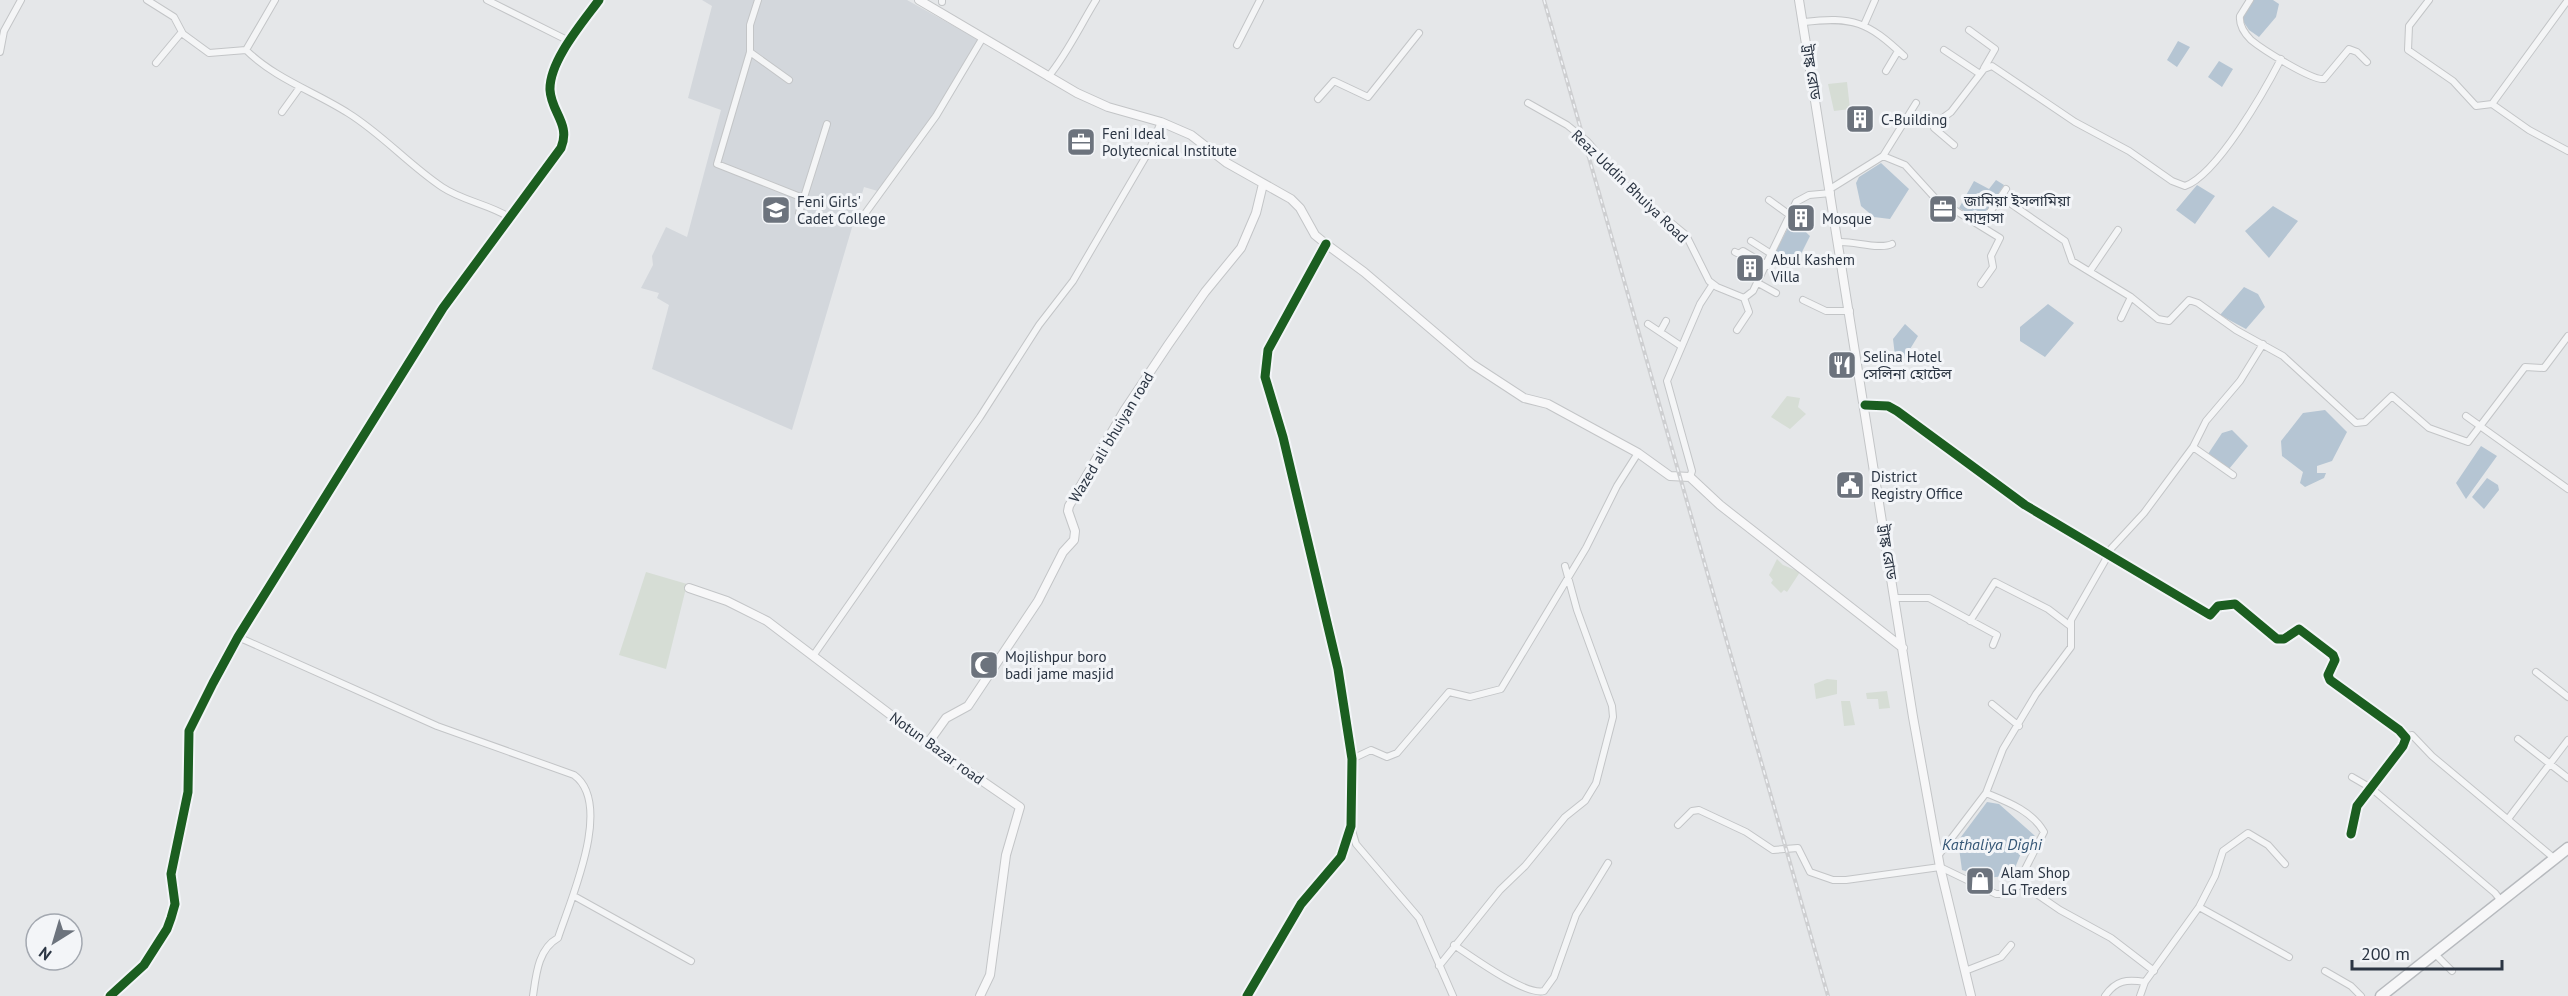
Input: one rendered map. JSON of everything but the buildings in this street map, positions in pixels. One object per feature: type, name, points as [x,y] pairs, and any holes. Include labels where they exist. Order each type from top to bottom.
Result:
[{"type":"highway","points":[[2381,996],[2568,848]]},
{"type":"main road","points":[[919,0],[1048,77],[1108,107],[1161,122],[1191,135],[1227,163],[1297,203],[1315,235],[1364,272],[1472,364],[1499,384],[1524,398],[1548,404],[1638,453],[1670,476],[1690,477],[1720,505],[1903,648]]},
{"type":"main road","name":"ট্রাঙ্ক রোড","points":[[1799,0],[1938,856],[1971,996]]},
{"type":"main road","name":"Wazed ali bhuiyan road","points":[[928,743],[946,718],[968,706],[1030,614],[1063,552],[1074,540],[1075,531],[1068,510],[1069,506],[1124,411],[1162,354],[1205,292],[1241,248],[1256,213],[1263,184]]},
{"type":"main road","name":"Notun Bazar road","points":[[689,588],[748,611],[813,656],[928,743],[1020,807],[1006,855],[990,975],[980,996]]},
{"type":"street","points":[[0,52],[4,31],[21,0]]},
{"type":"street","points":[[147,0],[174,17],[181,33],[209,53],[246,50],[300,87],[354,116],[442,187],[464,199],[490,206],[509,217]]},
{"type":"street","points":[[246,50],[275,0]]},
{"type":"street","points":[[487,0],[569,41]]},
{"type":"street","points":[[110,996],[144,965],[167,929],[171,918],[175,904],[171,874],[188,792],[190,727],[238,637],[443,308],[564,140],[563,123],[550,92],[554,71],[569,41],[599,0]]},
{"type":"street","points":[[1048,77],[1063,59],[1096,0]]},
{"type":"street","points":[[1237,45],[1260,0]]},
{"type":"street","points":[[1864,25],[1875,0]]},
{"type":"street","points":[[2250,0],[2240,16],[2240,25],[2251,39],[2281,59],[2320,80],[2328,76],[2349,49],[2357,52],[2367,62]]},
{"type":"street","points":[[2429,0],[2409,27],[2408,50],[2453,81],[2471,103],[2482,106],[2492,104],[2568,0]]},
{"type":"street","points":[[756,1],[750,25],[750,52],[717,164],[803,198]]},
{"type":"street","points":[[1804,22],[1831,19],[1864,25],[1878,32],[1901,53],[1886,71]]},
{"type":"street","points":[[1933,123],[1951,112],[1982,71],[1995,49],[1969,30]]},
{"type":"street","points":[[156,63],[181,33]]},
{"type":"street","points":[[1318,99],[1334,81],[1368,97],[1419,33]]},
{"type":"street","points":[[864,215],[936,116],[982,39]]},
{"type":"street","points":[[1944,50],[1982,71]]},
{"type":"street","points":[[750,52],[789,80]]},
{"type":"street","points":[[1982,71],[1992,66],[2003,72],[2075,122],[2129,151],[2172,181],[2186,186],[2206,171],[2230,142],[2256,104],[2281,59]]},
{"type":"street","points":[[282,112],[300,87]]},
{"type":"street","name":"Reaz Uddin Bhuiya Road","points":[[1528,103],[1587,141],[1623,183],[1686,235],[1702,270],[1713,284]]},
{"type":"street","points":[[1744,298],[1752,292],[1766,269],[1801,197],[1831,191],[1883,156],[1916,103]]},
{"type":"street","points":[[2492,104],[2529,130],[2568,151]]},
{"type":"street","points":[[1910,113],[1933,123],[1934,128],[1954,145]]},
{"type":"street","points":[[813,656],[980,417],[1039,325],[1073,280],[1149,151],[1161,122]]},
{"type":"street","points":[[799,213],[827,124]]},
{"type":"street","points":[[1883,156],[1905,165],[1935,198],[1981,225],[2001,240],[1991,256],[1993,267],[1981,284]]},
{"type":"street","points":[[1981,225],[2006,189]]},
{"type":"street","points":[[2001,197],[2065,241],[2072,261],[2131,297],[2158,319],[2166,321],[2189,300],[2198,303],[2236,330],[2283,356],[2356,423],[2365,422],[2392,396],[2440,434],[2468,442],[2481,428],[2525,367],[2544,368],[2568,336]]},
{"type":"street","points":[[1769,200],[1791,216]]},
{"type":"street","points":[[2091,271],[2118,230]]},
{"type":"street","points":[[1751,241],[1773,255]]},
{"type":"street","points":[[1839,242],[1856,241],[1884,247],[1892,244]]},
{"type":"street","points":[[1326,244],[1268,350],[1265,377],[1283,437],[1338,669],[1352,759],[1351,826],[1356,844],[1413,908],[1453,996]]},
{"type":"street","points":[[1735,252],[1739,254],[1743,251],[1773,276]]},
{"type":"street","points":[[1758,283],[1776,293]]},
{"type":"street","points":[[1690,477],[1692,471],[1667,381],[1700,304],[1713,284],[1744,298],[1749,312],[1737,330]]},
{"type":"street","points":[[1752,292],[1757,299]]},
{"type":"street","points":[[2121,318],[2131,297]]},
{"type":"street","points":[[1803,300],[1826,311],[1850,311]]},
{"type":"street","points":[[1660,332],[1666,321]]},
{"type":"street","points":[[1648,324],[1681,346]]},
{"type":"street","points":[[1938,856],[1986,793],[1994,767],[2036,694],[2071,646],[2069,625],[2106,559],[2107,553],[2144,513],[2193,447],[2206,421],[2240,381],[2263,344]]},
{"type":"street","points":[[1865,405],[1888,406],[1897,411],[2025,505],[2107,553],[2148,581],[2210,615],[2218,606],[2235,604],[2280,640],[2296,629],[2303,631],[2335,658],[2328,675],[2330,680],[2405,737]]},
{"type":"street","points":[[2466,416],[2568,489]]},
{"type":"street","points":[[2193,447],[2233,475]]},
{"type":"street","points":[[1352,759],[1371,750],[1387,758],[1397,753],[1449,692],[1470,697],[1501,689],[1570,575],[1638,453]]},
{"type":"street","points":[[1439,966],[1500,890],[1525,866],[1565,817],[1585,801],[1596,783],[1613,717],[1612,706],[1577,610],[1570,575],[1565,566]]},
{"type":"street","points":[[1970,621],[1995,582],[2048,609],[2069,625]]},
{"type":"street","points":[[1895,598],[1926,598],[1997,635],[1993,645]]},
{"type":"street","points":[[238,637],[437,726],[579,779],[587,792],[590,806],[587,845],[574,896],[558,938],[549,943],[542,956],[533,996]]},
{"type":"street","points":[[2536,672],[2568,697]]},
{"type":"street","points":[[1992,704],[2019,726]]},
{"type":"street","points":[[2405,737],[2412,735],[2432,756],[2555,859]]},
{"type":"street","points":[[2351,834],[2356,806],[2403,746],[2405,737]]},
{"type":"street","points":[[2517,739],[2568,778]]},
{"type":"street","points":[[2508,819],[2552,765],[2568,740]]},
{"type":"street","points":[[2352,777],[2370,788],[2495,893],[2502,902]]},
{"type":"street","points":[[1678,825],[1692,811],[1699,810],[1746,832],[1773,849],[1798,848],[1810,872],[1833,880],[1940,867],[1996,894],[2003,894],[2017,885],[2044,832],[2038,821],[2013,803],[1986,793]]},
{"type":"street","points":[[1247,996],[1301,904],[1341,857],[1351,826]]},
{"type":"street","points":[[2140,996],[2145,982],[2199,907],[2212,883],[2223,851],[2248,833],[2268,845],[2278,859],[2285,864]]},
{"type":"street","points":[[1454,945],[1521,987],[1534,992],[1544,991],[1554,977],[1576,915],[1608,863]]},
{"type":"street","points":[[2017,885],[2026,885],[2060,910],[2111,938],[2154,971]]},
{"type":"street","points":[[574,896],[691,961]]},
{"type":"street","points":[[2199,907],[2289,957]]},
{"type":"street","points":[[1965,971],[2001,957],[2011,945]]},
{"type":"street","points":[[2434,953],[2452,971]]},
{"type":"street","points":[[2325,971],[2351,986],[2361,996]]},
{"type":"street","points":[[2105,996],[2119,981],[2128,979],[2145,982]]},
{"type":"shaded area","name":"Feni Girls' Cadet College","points":[[702,0],[907,0],[979,40],[934,117],[881,192],[864,187],[792,430],[652,369],[669,305],[657,298],[659,293],[641,288],[653,265],[652,256],[666,227],[687,237],[721,110],[688,98],[712,6]]},
{"type":"shaded area","points":[[1847,82],[1850,109],[1834,111],[1828,84]]},
{"type":"shaded area","points":[[1787,396],[1800,398],[1798,407],[1806,414],[1790,429],[1771,417]]},
{"type":"shaded area","points":[[1777,559],[1783,565],[1800,572],[1787,592],[1784,590],[1781,593],[1771,583],[1773,580],[1769,575]]},
{"type":"shaded area","points":[[646,572],[687,584],[666,669],[619,655]]},
{"type":"shaded area","points":[[1827,679],[1837,680],[1837,694],[1816,699],[1814,684]]},
{"type":"shaded area","points":[[1887,691],[1890,708],[1879,709],[1878,699],[1867,699],[1866,693]]},
{"type":"shaded area","points":[[1841,701],[1850,701],[1855,725],[1844,726]]},
{"type":"water","points":[[2252,0],[2273,0],[2279,4],[2276,17],[2259,37],[2249,30],[2243,21],[2242,15]]},
{"type":"water","points":[[2178,41],[2190,47],[2177,67],[2167,60]]},
{"type":"water","points":[[2219,61],[2233,69],[2222,87],[2208,77]]},
{"type":"water","points":[[1881,163],[1909,189],[1890,219],[1874,217],[1861,206],[1856,183],[1859,177]]},
{"type":"water","points":[[1996,180],[2004,185],[1981,220],[1959,208],[1974,181],[1989,189]]},
{"type":"water","points":[[2197,185],[2215,196],[2195,224],[2176,210]]},
{"type":"water","points":[[2273,206],[2298,221],[2269,258],[2245,231]]},
{"type":"water","points":[[1791,222],[1802,226],[1810,236],[1795,266],[1774,255]]},
{"type":"water","points":[[2244,287],[2258,294],[2265,307],[2246,329],[2220,315]]},
{"type":"water","points":[[2048,304],[2074,323],[2045,357],[2020,341],[2020,327]]},
{"type":"water","points":[[1905,324],[1918,336],[1904,359],[1895,356],[1893,339]]},
{"type":"water","points":[[2325,410],[2347,432],[2332,461],[2317,466],[2317,473],[2326,473],[2324,478],[2305,487],[2300,483],[2303,472],[2282,456],[2281,441],[2303,413]]},
{"type":"water","points":[[2232,430],[2248,446],[2229,469],[2208,454],[2222,433]]},
{"type":"water","points":[[2481,446],[2497,456],[2466,499],[2456,483]]},
{"type":"water","points":[[2487,478],[2498,485],[2499,490],[2484,509],[2472,497]]},
{"type":"water","name":"Kathaliya Dighi","points":[[1987,802],[1999,804],[2035,836],[2022,851],[2012,875],[1988,878],[1962,870],[1958,841]]},
{"type":"railway","points":[[1544,0],[1828,996]]},
{"type":"cycle path","points":[[110,996],[144,965],[167,929],[171,918],[175,904],[171,874],[188,792],[189,731],[238,637],[443,308],[561,148],[564,132],[551,98],[551,79],[568,42],[599,0]]},
{"type":"cycle path","points":[[1247,996],[1301,904],[1341,857],[1351,826],[1352,759],[1338,669],[1283,437],[1265,377],[1268,350],[1326,244]]},
{"type":"cycle path","points":[[1865,405],[1888,406],[1897,411],[2025,505],[2210,615],[2218,606],[2235,604],[2277,639],[2284,639],[2299,629],[2333,655],[2335,660],[2328,675],[2330,680],[2399,730],[2406,738],[2403,746],[2357,806],[2351,834]]},
{"type":"place","name":"C-Building","points":[[1860,119]]},
{"type":"place","name":"Feni Ideal Polytecnical Institute","points":[[1081,142]]},
{"type":"place","name":"জামিয়া ইসলামিয়া মাদ্রাসা","points":[[1943,209]]},
{"type":"place","name":"Feni Girls' Cadet College","points":[[776,210]]},
{"type":"place","name":"Mosque","points":[[1801,218]]},
{"type":"place","name":"Abul Kashem Villa","points":[[1750,268]]},
{"type":"place","name":"Selina Hotel সেলিনা হোটেল","points":[[1842,365]]},
{"type":"place","name":"District Registry Office","points":[[1850,485]]},
{"type":"place","name":"Mojlishpur boro badi jame masjid","points":[[984,665]]},
{"type":"place","name":"Alam Shop LG Treders","points":[[1980,881]]}]
